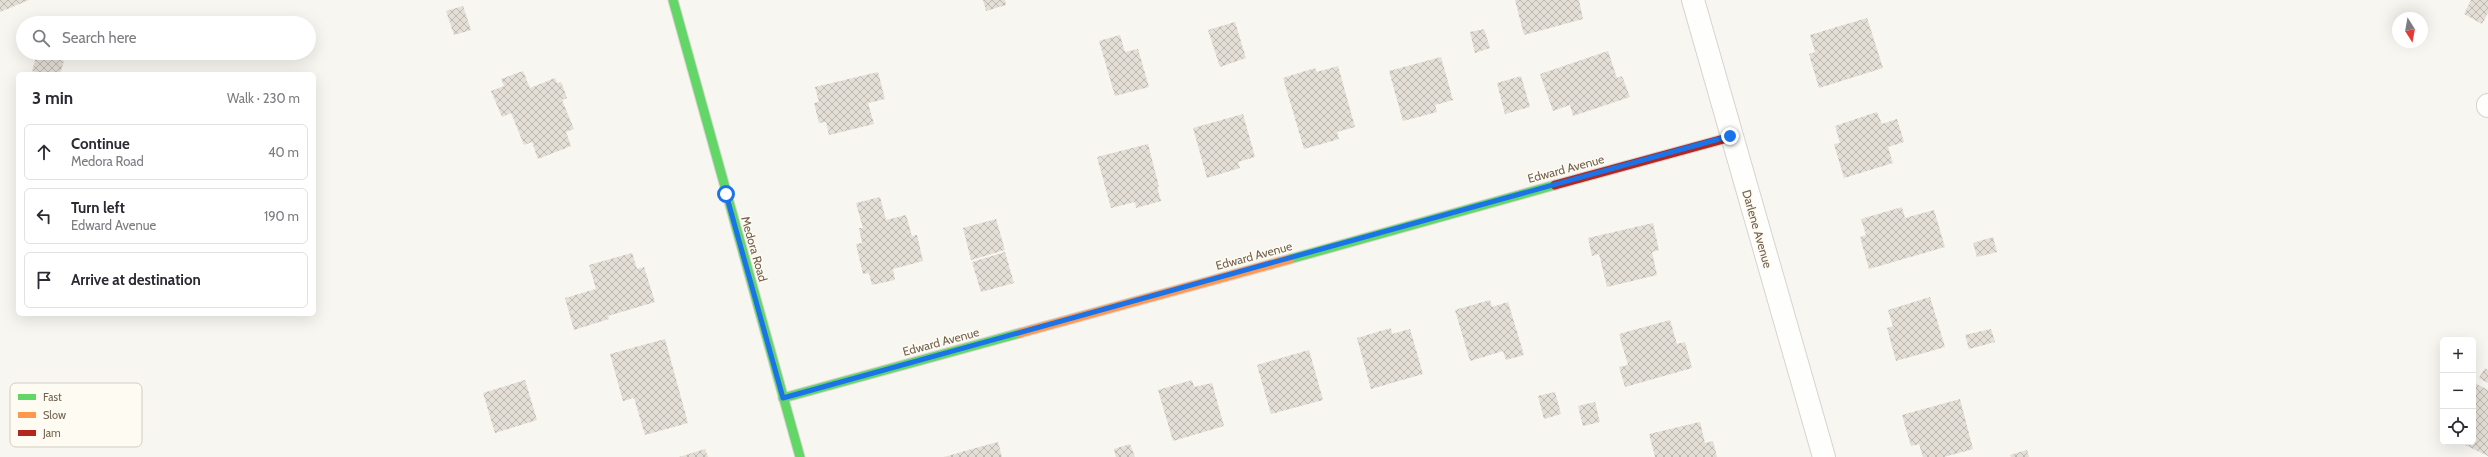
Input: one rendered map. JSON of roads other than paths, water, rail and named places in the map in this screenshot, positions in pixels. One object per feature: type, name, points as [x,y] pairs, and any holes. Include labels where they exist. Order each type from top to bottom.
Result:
[{"type":"street","name":"Medora Road","points":[[673,0],[800,457]]},
{"type":"street","name":"Darlene Avenue","points":[[1693,0],[1730,136],[1824,457]]},
{"type":"street","name":"Edward Avenue","points":[[783,398],[1730,136]]}]
